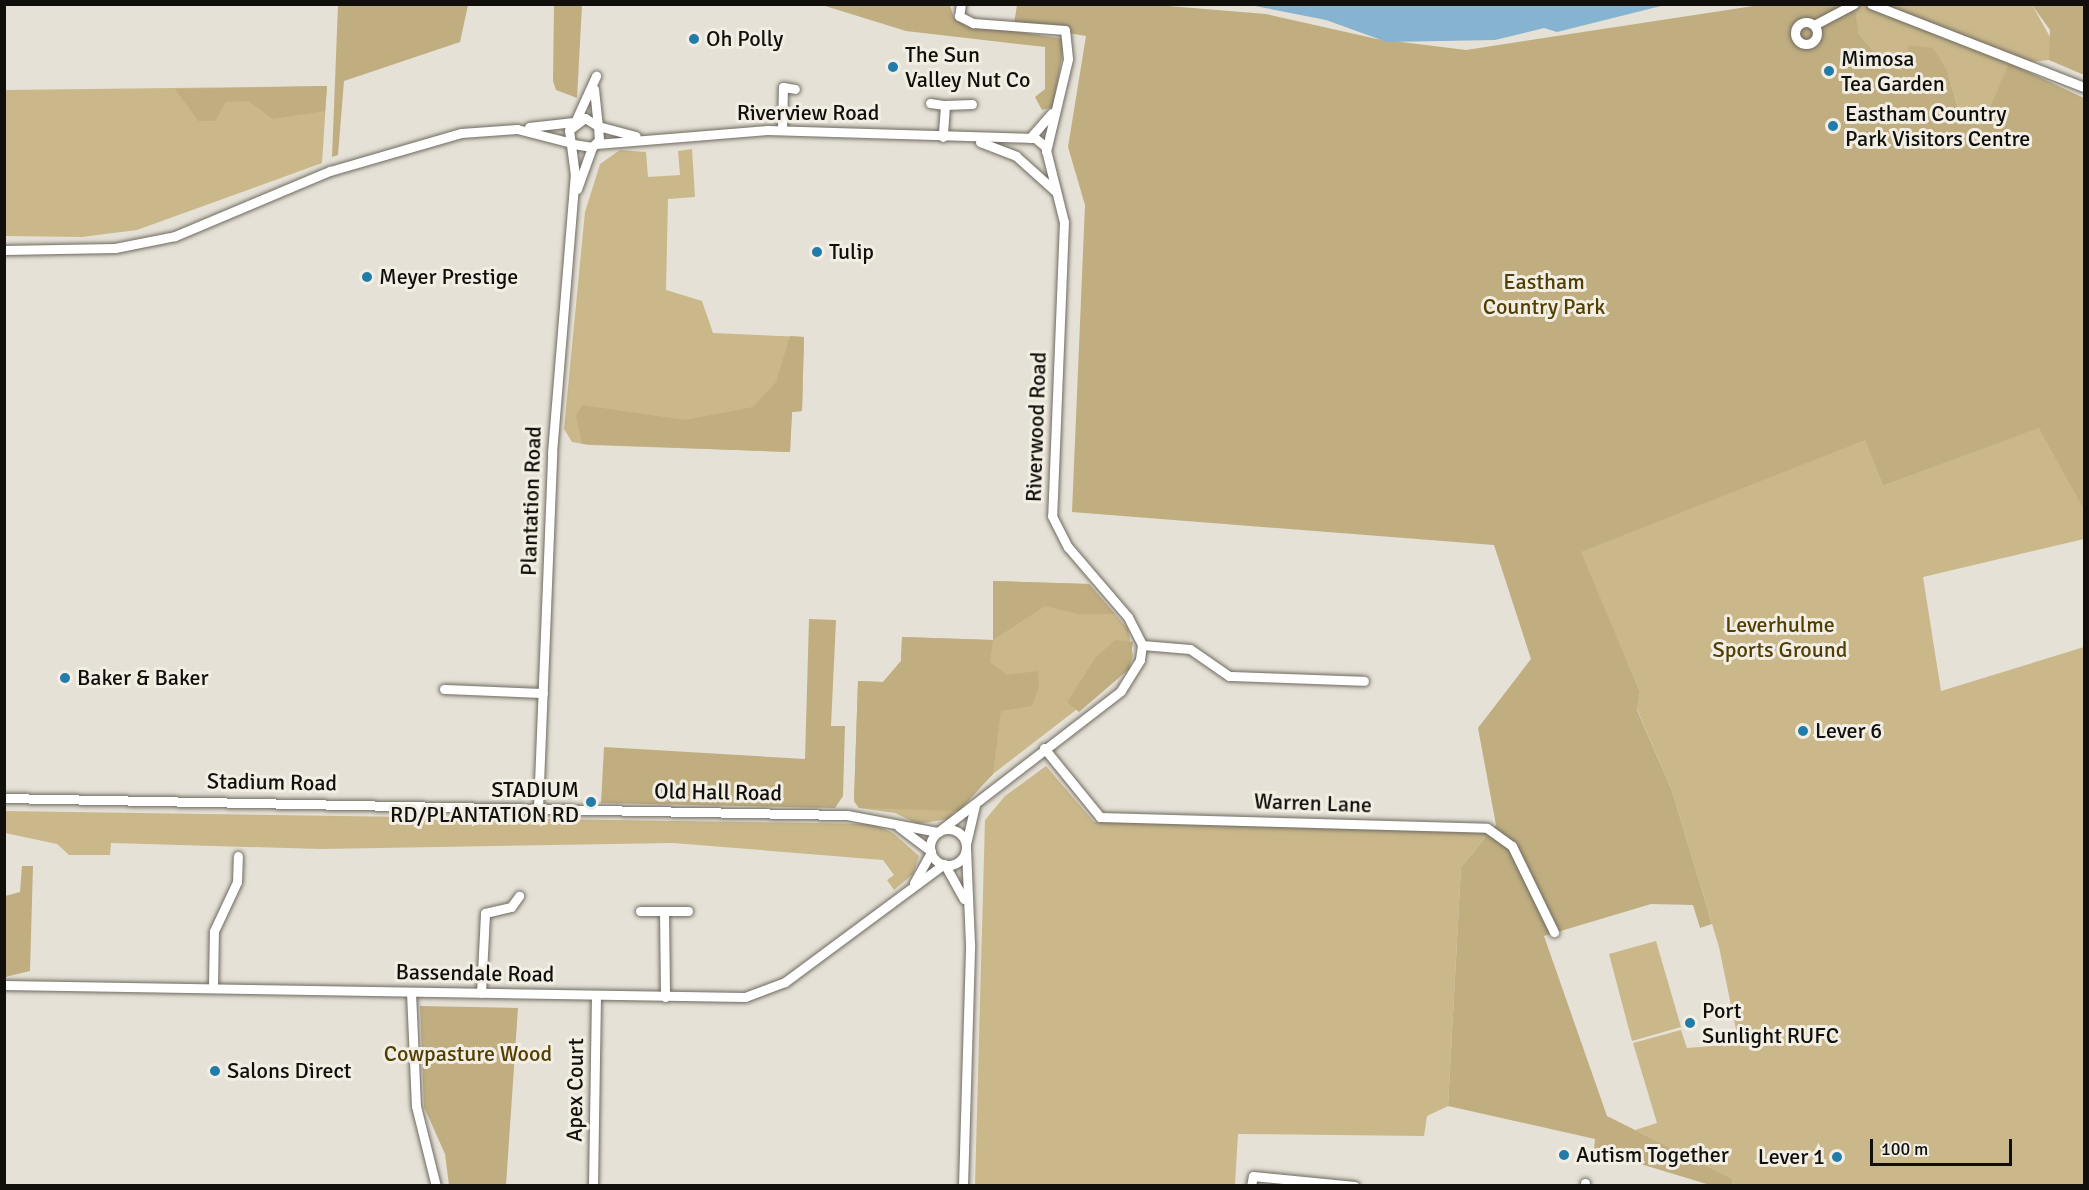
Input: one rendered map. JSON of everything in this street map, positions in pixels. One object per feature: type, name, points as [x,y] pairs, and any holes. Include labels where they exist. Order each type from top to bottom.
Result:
[{"type":"street","points":[[961,4],[959,16],[973,23],[1065,30],[1068,59],[1046,151],[1040,163],[1025,162]]},
{"type":"street","points":[[1814,25],[1854,4]]},
{"type":"street","points":[[1871,4],[2085,87]]},
{"type":"street","name":"Plantation Road","points":[[538,808],[552,453],[574,197],[572,144],[574,122],[595,81],[598,126],[594,146],[574,197]]},
{"type":"street","points":[[782,130],[783,87],[795,89]]},
{"type":"street","points":[[930,103],[972,104]]},
{"type":"street","points":[[943,137],[945,105]]},
{"type":"street","points":[[1057,106],[1019,150],[1025,162],[1061,201]]},
{"type":"street","name":"Riverview Road","points":[[574,122],[585,118],[598,126],[644,139]]},
{"type":"street","points":[[4,250],[115,248],[175,236],[330,171],[403,147],[461,132],[517,129],[574,122]]},
{"type":"street","name":"Riverview Road","points":[[517,129],[572,144],[594,146],[644,139],[782,130],[972,140],[1030,138]]},
{"type":"street","points":[[1030,138],[1042,142],[1046,151]]},
{"type":"street","name":"Riverview Road","points":[[972,140],[1025,162]]},
{"type":"street","name":"Riverwood Road","points":[[1046,151],[1061,201],[1052,516],[1068,547],[1128,616],[1142,645]]},
{"type":"street","points":[[968,909],[944,865],[931,852],[938,832],[1044,748],[1121,691],[1136,672],[1142,645],[1190,649],[1229,676],[1364,681]]},
{"type":"street","points":[[444,689],[543,693]]},
{"type":"street","name":"Warren Lane","points":[[1044,748],[1100,817],[1487,828],[1512,846],[1554,932]]},
{"type":"street","name":"Stadium Road","points":[[4,798],[538,808]]},
{"type":"street","points":[[963,1185],[968,909],[966,848],[978,800]]},
{"type":"street","name":"Old Hall Road","points":[[538,808],[847,815],[938,832]]},
{"type":"street","name":"Old Hall Road","points":[[895,824],[931,852]]},
{"type":"street","points":[[938,832],[957,831],[966,848]]},
{"type":"street","points":[[944,865],[956,863],[966,848]]},
{"type":"street","name":"Bassendale Road","points":[[911,887],[931,852]]},
{"type":"street","points":[[213,986],[214,931],[237,882],[238,856]]},
{"type":"street","name":"Bassendale Road","points":[[4,985],[213,986],[411,992],[745,997],[785,982],[911,887],[944,865]]},
{"type":"street","points":[[481,993],[485,913],[511,907],[519,896]]},
{"type":"street","points":[[640,911],[688,911]]},
{"type":"street","points":[[664,911],[665,997]]},
{"type":"street","points":[[411,992],[416,1106],[436,1185]]},
{"type":"street","name":"Apex Court","points":[[593,1185],[596,995]]},
{"type":"street","points":[[1251,1185],[1252,1176],[1355,1185]]},
{"type":"green space","points":[[338,5],[468,5],[460,42],[344,81],[338,155],[332,157]]},
{"type":"green space","points":[[554,5],[582,5],[577,98],[556,90],[553,81]]},
{"type":"green space","points":[[822,5],[950,5],[954,18],[980,26],[1065,39],[1053,107],[1042,110],[1035,97],[1045,89],[1045,47],[906,31]]},
{"type":"green space","name":"Eastham Country Park","points":[[1017,5],[1156,5],[1266,14],[1377,39],[1466,50],[1760,5],[1854,5],[1859,34],[1882,61],[1902,70],[1909,45],[1933,48],[1947,70],[1962,122],[1982,125],[2009,63],[2084,98],[2084,510],[2039,428],[1883,486],[1865,440],[1581,552],[1640,692],[1637,710],[1672,791],[1712,924],[1700,928],[1693,905],[1651,904],[1544,936],[1607,1116],[1733,1179],[1732,1185],[1710,1185],[1634,1162],[1593,1163],[1595,1139],[1448,1106],[1461,867],[1496,825],[1478,728],[1531,659],[1494,545],[1072,512],[1085,205],[1068,147],[1086,36],[1014,24]]},
{"type":"green space","points":[[1853,5],[2032,5],[2054,44],[2049,60],[2009,64],[1982,125],[1962,122],[1947,70],[1902,70],[1882,61],[1859,34]]},
{"type":"green space","points":[[2032,5],[2084,5],[2084,75],[2049,60],[2050,30]]},
{"type":"green space","points":[[327,86],[322,163],[137,230],[82,237],[5,236],[5,90]]},
{"type":"green space","points":[[327,86],[325,111],[273,119],[248,101],[226,102],[215,121],[198,121],[175,89]]},
{"type":"green space","points":[[692,149],[695,197],[668,199],[666,290],[702,301],[713,333],[804,337],[802,411],[792,412],[790,452],[589,445],[572,442],[564,429],[585,212],[600,164],[620,150],[646,152],[648,177],[680,175],[678,151]]},
{"type":"green space","points":[[790,336],[804,337],[802,411],[792,412],[790,452],[582,444],[576,416],[582,405],[685,420],[753,407],[776,382]]},
{"type":"green space","name":"Leverhulme Sports Ground","points":[[2040,427],[2084,510],[2084,539],[1923,577],[1941,691],[2084,647],[2084,1185],[1732,1185],[1733,1179],[1635,1130],[1657,1123],[1633,1043],[1681,1030],[1687,1048],[1739,1044],[1719,947],[1672,791],[1637,709],[1640,692],[1580,552],[1865,439],[1883,486]]},
{"type":"green space","points":[[993,581],[1089,584],[1128,629],[1133,656],[1129,669],[993,774],[948,819],[918,824],[895,813],[859,808],[854,801],[858,681],[883,682],[901,661],[902,637],[993,640]]},
{"type":"green space","points":[[993,581],[1089,584],[1115,614],[1078,614],[1045,606],[993,640]]},
{"type":"green space","points":[[809,619],[836,620],[831,726],[845,726],[843,796],[835,808],[601,803],[604,747],[805,759]]},
{"type":"green space","points":[[902,637],[993,640],[990,662],[1007,675],[1038,671],[1039,686],[1032,706],[1001,711],[993,774],[959,811],[859,808],[854,801],[858,681],[883,682],[901,661]]},
{"type":"green space","points":[[1115,640],[1133,642],[1129,669],[1079,712],[1067,702],[1096,657]]},
{"type":"green space","points":[[1046,766],[1094,822],[1491,831],[1461,867],[1448,1106],[1427,1116],[1424,1136],[1238,1134],[1235,1185],[975,1186],[985,820],[1005,796]]},
{"type":"green space","points":[[4,811],[873,824],[893,833],[919,856],[913,874],[894,890],[887,880],[894,875],[883,860],[673,843],[321,849],[111,843],[110,855],[69,855],[57,844],[5,833]]},
{"type":"green space","points":[[22,866],[33,866],[30,971],[5,977],[5,896],[20,892]]},
{"type":"green space","points":[[1656,941],[1681,1027],[1632,1041],[1609,954]]},
{"type":"green space","name":"Cowpasture Wood","points":[[420,1006],[518,1008],[506,1185],[449,1185],[445,1154],[424,1107]]},
{"type":"water","points":[[1250,5],[1665,5],[1557,32],[1544,28],[1495,40],[1387,42],[1326,20]]},
{"type":"place","name":"Oh Polly","points":[[694,39]]},
{"type":"place","name":"The Sun Valley Nut Co","points":[[893,67]]},
{"type":"place","name":"Mimosa Tea Garden","points":[[1829,71]]},
{"type":"place","name":"Eastham Country Park Visitors Centre","points":[[1833,126]]},
{"type":"place","name":"Tulip","points":[[817,252]]},
{"type":"place","name":"Meyer Prestige","points":[[367,277]]},
{"type":"place","name":"Baker & Baker","points":[[65,678]]},
{"type":"place","name":"Lever 6","points":[[1803,731]]},
{"type":"place","name":"STADIUM RD/PLANTATION RD","points":[[591,802]]},
{"type":"place","name":"Port Sunlight RUFC","points":[[1690,1023]]},
{"type":"place","name":"Salons Direct","points":[[215,1071]]},
{"type":"place","name":"Autism Together","points":[[1564,1155]]},
{"type":"place","name":"Lever 1","points":[[1837,1157]]}]
